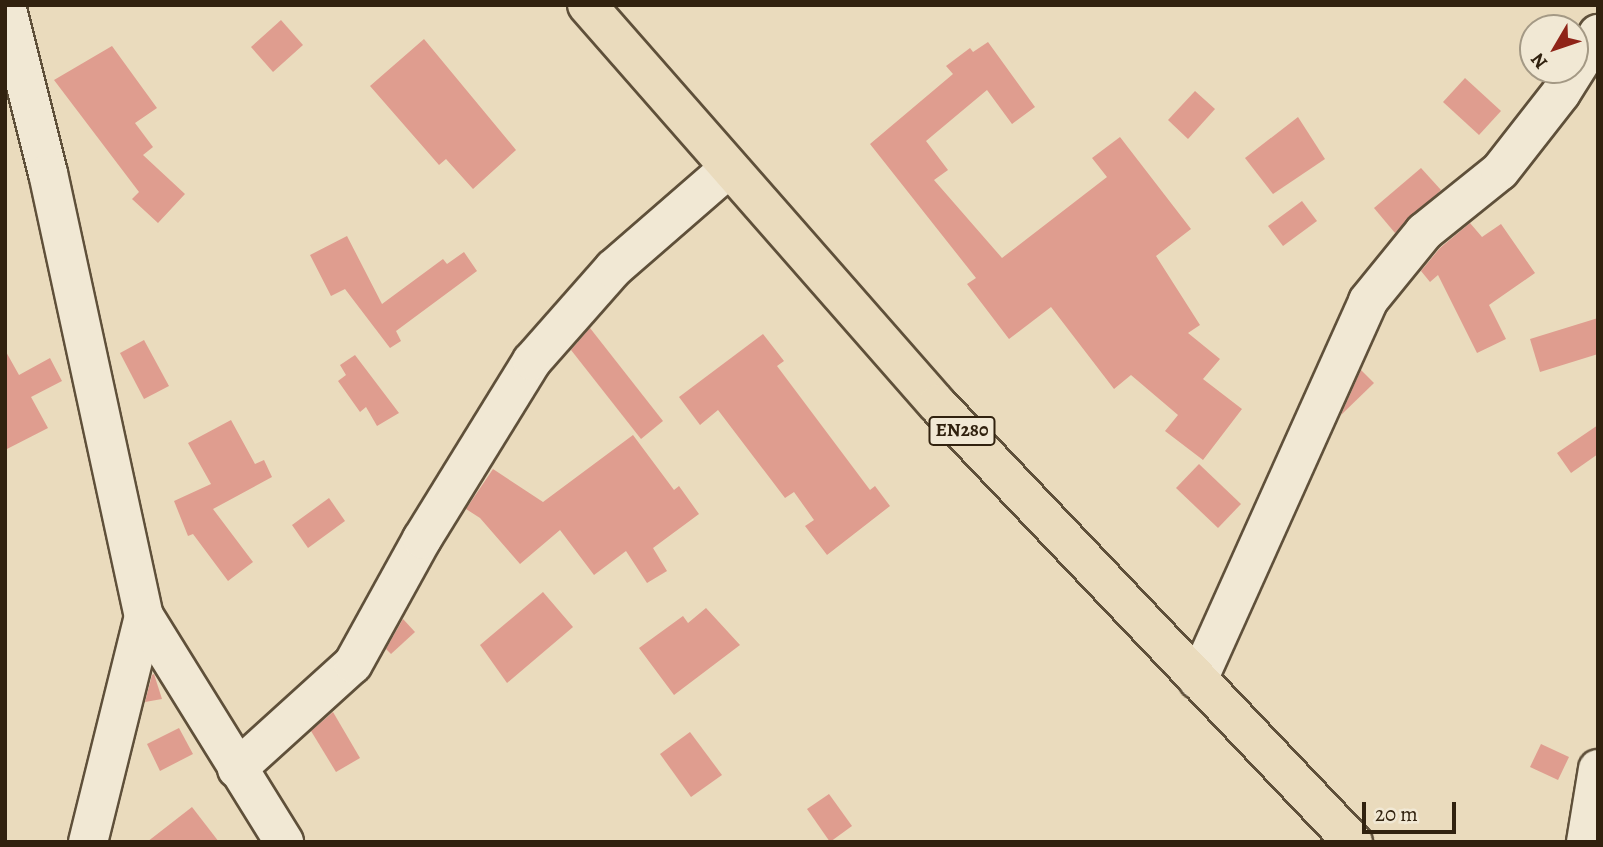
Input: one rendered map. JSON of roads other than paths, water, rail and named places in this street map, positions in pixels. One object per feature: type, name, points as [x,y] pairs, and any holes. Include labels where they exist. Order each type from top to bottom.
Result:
[{"type":"main road","name":"EN280","points":[[587,5],[937,404],[1353,842]]},
{"type":"street","points":[[5,5],[48,173],[144,616],[284,842]]},
{"type":"street","points":[[1199,680],[1368,301],[1424,232],[1500,171],[1561,93],[1598,34]]},
{"type":"street","points":[[237,769],[353,664],[422,539],[532,361],[613,269],[729,168]]},
{"type":"street","points":[[88,842],[144,616]]},
{"type":"street","points":[[1587,842],[1598,769]]}]
